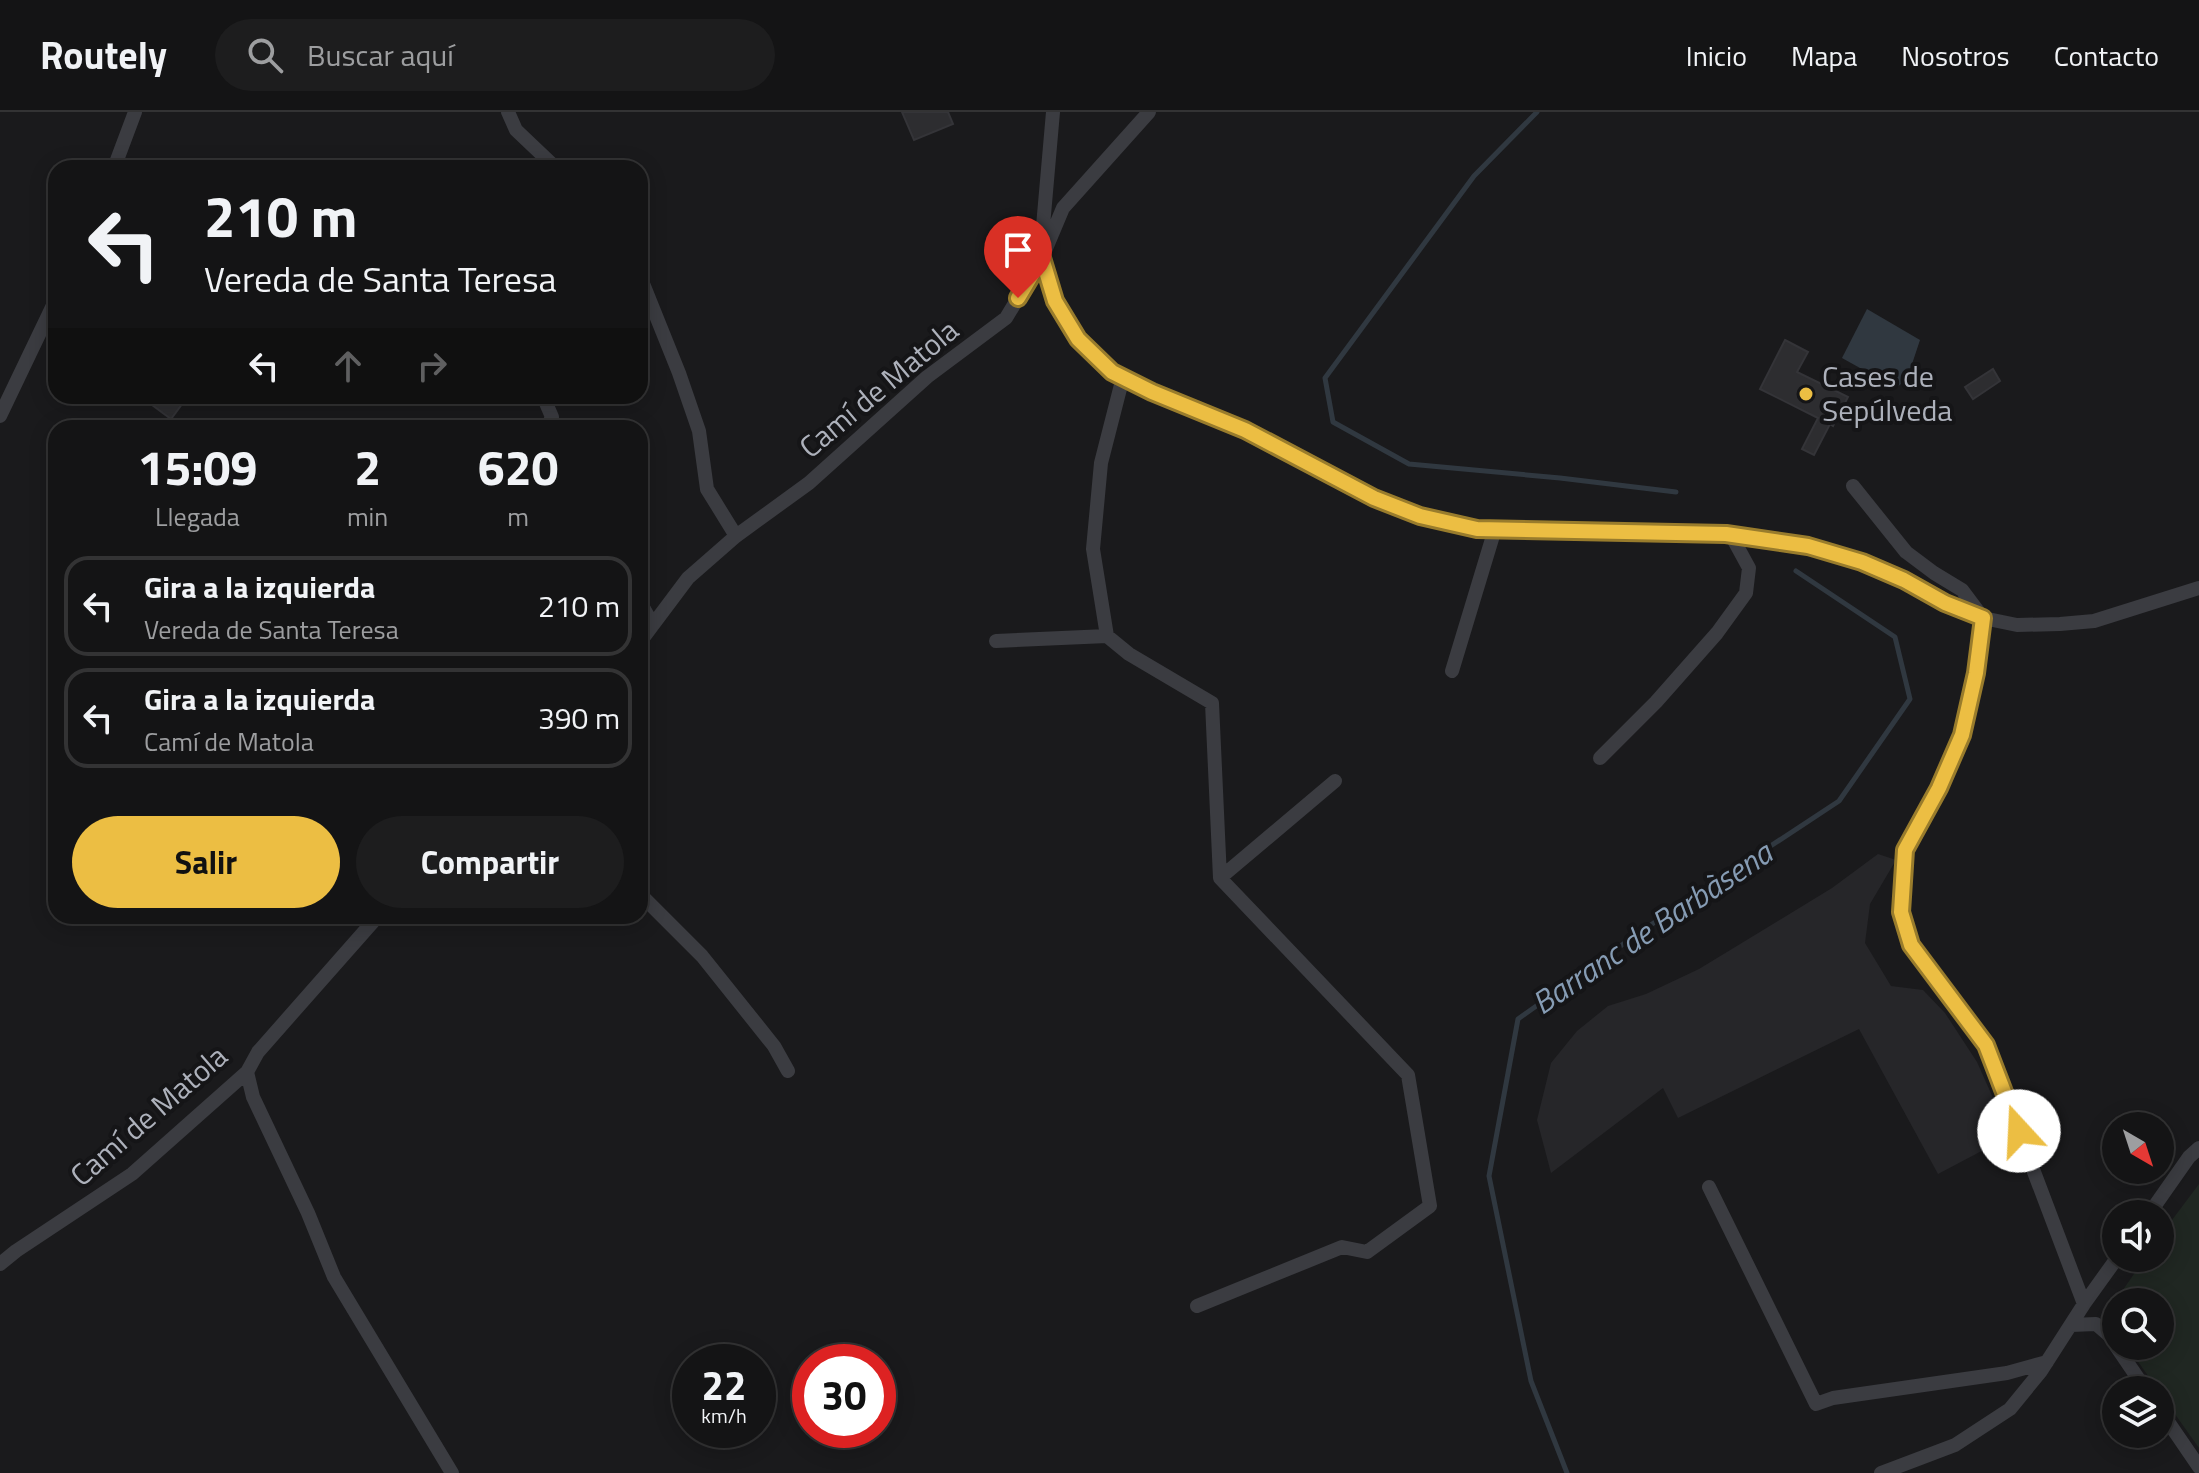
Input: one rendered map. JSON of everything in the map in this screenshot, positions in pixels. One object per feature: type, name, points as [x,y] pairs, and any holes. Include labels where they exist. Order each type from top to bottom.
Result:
[{"type":"street","points":[[117,160],[135,112]]},
{"type":"street","points":[[508,112],[516,130],[548,160]]},
{"type":"street","points":[[1053,112],[1041,249],[1055,301],[1078,339],[1112,372],[1245,430],[1385,502],[1420,516],[1477,529],[1731,535],[1808,546],[1862,562],[1983,618],[2017,625],[2094,621],[2199,588]]},
{"type":"street","name":"Camí de Matola","points":[[648,632],[688,578],[736,536],[809,483],[927,377],[1006,318],[1042,258],[1063,208],[1149,112]]},
{"type":"street","points":[[648,296],[699,431],[707,489],[736,536]]},
{"type":"street","points":[[0,416],[48,316]]},
{"type":"street","points":[[1123,377],[1101,463],[1093,549],[1107,636],[1129,654],[1212,703],[1220,878],[1408,1075],[1430,1206],[1367,1252],[1342,1247],[1197,1306]]},
{"type":"street","points":[[1853,486],[1906,552],[1962,590],[1983,618],[1976,673],[1962,735],[1939,788],[1905,850],[1901,912],[1911,945],[1986,1045],[2084,1304]]},
{"type":"street","points":[[1452,671],[1495,529]]},
{"type":"street","points":[[1600,758],[1656,702],[1717,633],[1746,593],[1749,568],[1731,535]]},
{"type":"street","points":[[648,616],[653,625]]},
{"type":"street","points":[[996,641],[1107,636]]},
{"type":"street","points":[[1220,878],[1335,781]]},
{"type":"street","points":[[648,902],[702,956],[774,1046],[788,1071]]},
{"type":"street","name":"Camí de Matola","points":[[0,1264],[132,1174],[247,1072],[258,1052],[371,924]]},
{"type":"street","points":[[247,1072],[253,1097],[308,1213],[334,1277],[452,1473]]},
{"type":"street","points":[[2159,1200],[2189,1157],[2199,1148]]},
{"type":"street","points":[[1709,1187],[1816,1404],[1833,1398],[2007,1373],[2047,1362]]},
{"type":"street","points":[[1881,1473],[1955,1445],[2010,1409],[2047,1362],[2107,1272]]},
{"type":"street","points":[[2071,1325],[2096,1324],[2102,1329]]},
{"type":"street","points":[[2174,1430],[2199,1467]]},
{"type":"shaded area","points":[[1867,309],[1920,340],[1907,379],[1896,388],[1842,358]]},
{"type":"shaded area","points":[[1878,854],[1896,860],[1870,904],[1865,943],[1891,986],[1923,990],[1945,1013],[1977,1062],[2010,1136],[1938,1174],[1859,1029],[1678,1118],[1663,1088],[1551,1173],[1537,1120],[1551,1063],[1577,1031],[1608,1006],[1646,994],[1699,969],[1832,888]]},
{"type":"shaded area","points":[[2199,1184],[2199,1448],[2174,1413],[2174,1376],[2148,1376],[2137,1360],[2174,1360],[2174,1288],[2124,1288],[2135,1272],[2174,1272],[2174,1217]]},
{"type":"building","points":[[902,112],[948,112],[953,124],[914,140]]},
{"type":"building","name":"Cases de Sepúlveda","points":[[1785,340],[1808,352],[1797,372],[1848,397],[1814,455],[1802,449],[1818,418],[1760,389]]},
{"type":"building","points":[[1993,369],[2000,381],[1973,399],[1965,387]]},
{"type":"building","points":[[151,404],[182,404],[171,419]]},
{"type":"waterway","name":"Barranc de Barbàsena","points":[[1537,112],[1474,176],[1325,378],[1333,422],[1409,464],[1676,492]]},
{"type":"waterway","name":"Barranc de Barbàsena","points":[[1567,1473],[1531,1381],[1489,1176],[1518,1019],[1643,930],[1839,801],[1910,699],[1895,637],[1796,571]]},
{"type":"place","name":"Cases de Sepúlveda","points":[[1806,394]]},
{"type":"route","points":[[1018,298],[1042,258],[1055,301],[1078,339],[1112,372],[1245,430],[1374,498],[1420,516],[1477,529],[1726,534],[1808,546],[1862,562],[1983,618],[1976,673],[1962,735],[1939,788],[1905,850],[1901,912],[1911,945],[1986,1045],[2019,1131]]}]
